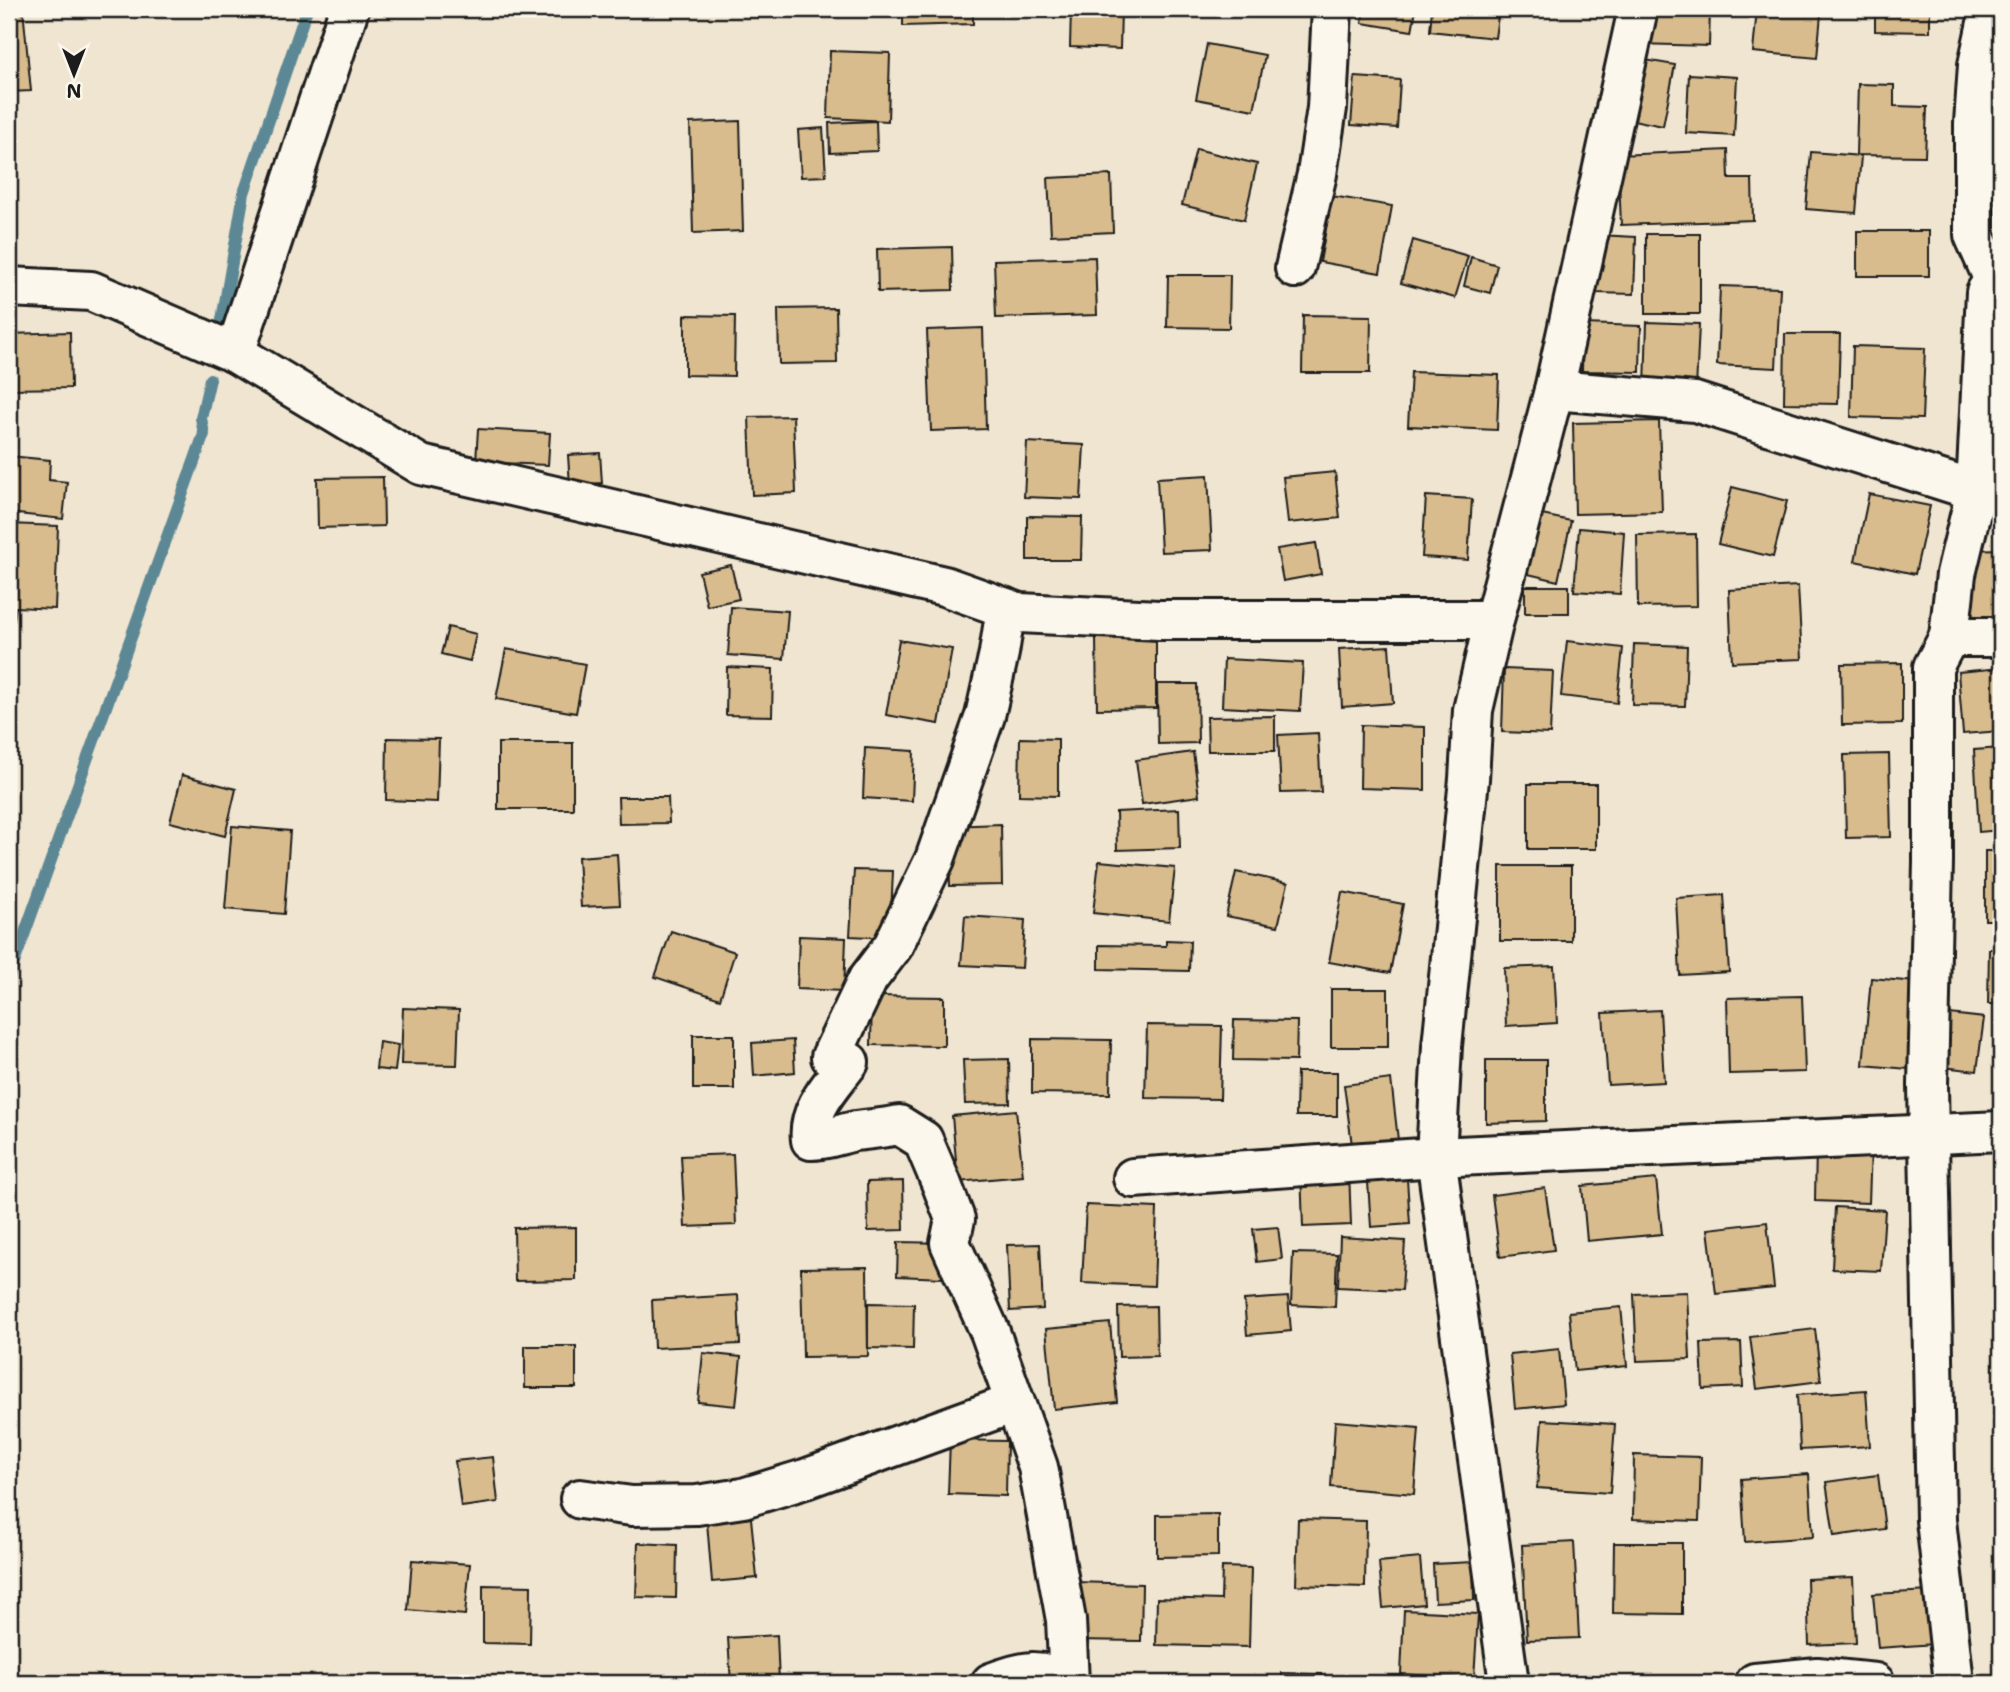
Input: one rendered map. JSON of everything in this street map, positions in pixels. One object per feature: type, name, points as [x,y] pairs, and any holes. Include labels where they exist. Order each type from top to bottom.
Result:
[{"type":"street","points":[[235,353],[349,9]]},
{"type":"street","points":[[1295,268],[1317,174],[1327,108],[1332,9]]},
{"type":"street","points":[[1509,1683],[1436,1157],[1442,1046],[1469,779],[1473,710],[1554,390],[1637,9]]},
{"type":"street","points":[[1954,1683],[1936,1520],[1928,1085],[1933,667],[1950,637],[1956,574],[1976,491],[1986,292],[1997,274],[1974,235],[1974,123],[1978,65],[1990,9]]},
{"type":"street","points":[[9,287],[91,291],[235,353],[421,465],[944,586],[1020,613],[1159,620],[1494,620]]},
{"type":"street","points":[[1554,390],[1695,402],[1976,491]]},
{"type":"street","points":[[1006,608],[985,716],[951,817],[935,859],[893,946],[869,979],[831,1057],[849,1062],[818,1104],[810,1128],[811,1140],[820,1140],[900,1125],[923,1140],[955,1219],[950,1243],[990,1332],[1038,1467],[1066,1620],[1069,1683]]},
{"type":"street","points":[[1950,637],[2001,637]]},
{"type":"street","points":[[1133,1178],[1436,1157],[2001,1131]]},
{"type":"street","points":[[580,1499],[632,1506],[697,1505],[743,1498],[805,1479],[1014,1403]]},
{"type":"street","points":[[991,1683],[1011,1675],[1039,1671],[1055,1675],[1069,1683]]},
{"type":"street","points":[[1755,1683],[1817,1677],[1875,1683]]},
{"type":"building","points":[[23,9],[31,91],[9,92],[9,10]]},
{"type":"building","points":[[903,9],[973,9],[973,24],[903,26]]},
{"type":"building","points":[[1071,9],[1121,9],[1120,49],[1070,47]]},
{"type":"building","points":[[1364,9],[1416,9],[1412,31],[1362,23]]},
{"type":"building","points":[[1432,9],[1499,9],[1495,38],[1430,31]]},
{"type":"building","points":[[1639,9],[1710,9],[1709,46],[1638,44]]},
{"type":"building","points":[[1757,9],[1821,14],[1817,58],[1753,52]]},
{"type":"building","points":[[1875,9],[1930,9],[1930,32],[1875,31]]},
{"type":"building","points":[[1207,44],[1265,55],[1254,110],[1196,99]]},
{"type":"building","points":[[830,51],[890,53],[888,121],[828,118]]},
{"type":"building","points":[[1645,60],[1675,65],[1663,126],[1633,120]]},
{"type":"building","points":[[1689,74],[1737,77],[1734,136],[1686,133]]},
{"type":"building","points":[[1355,77],[1400,80],[1397,128],[1351,125]]},
{"type":"building","points":[[1858,84],[1894,85],[1894,106],[1927,107],[1925,156],[1856,155]]},
{"type":"building","points":[[740,121],[743,231],[693,233],[690,123]]},
{"type":"building","points":[[876,121],[877,151],[830,153],[829,123]]},
{"type":"building","points":[[823,128],[826,176],[801,177],[798,130]]},
{"type":"building","points":[[1196,149],[1257,164],[1244,220],[1182,205]]},
{"type":"building","points":[[1728,150],[1729,179],[1752,179],[1753,220],[1621,225],[1618,155]]},
{"type":"building","points":[[1811,152],[1861,156],[1856,213],[1806,209]]},
{"type":"building","points":[[1111,175],[1113,232],[1051,235],[1048,178]]},
{"type":"building","points":[[1332,196],[1392,206],[1380,273],[1320,262]]},
{"type":"building","points":[[1857,231],[1929,231],[1929,276],[1857,276]]},
{"type":"building","points":[[1646,234],[1700,234],[1700,314],[1646,314]]},
{"type":"building","points":[[1598,235],[1636,237],[1634,294],[1596,293]]},
{"type":"building","points":[[1413,240],[1468,256],[1455,298],[1401,283]]},
{"type":"building","points":[[952,247],[953,290],[878,292],[877,249]]},
{"type":"building","points":[[1095,257],[1097,315],[996,318],[994,260]]},
{"type":"building","points":[[1471,257],[1497,265],[1490,293],[1464,286]]},
{"type":"building","points":[[1168,275],[1230,275],[1229,328],[1167,327]]},
{"type":"building","points":[[1720,286],[1780,288],[1776,368],[1717,365]]},
{"type":"building","points":[[836,308],[837,363],[779,364],[778,309]]},
{"type":"building","points":[[685,315],[735,316],[734,376],[685,375]]},
{"type":"building","points":[[1303,315],[1371,316],[1370,373],[1302,373]]},
{"type":"building","points":[[1647,322],[1699,324],[1696,390],[1645,388]]},
{"type":"building","points":[[1583,324],[1641,326],[1640,372],[1582,371]]},
{"type":"building","points":[[983,328],[986,429],[931,431],[927,330]]},
{"type":"building","points":[[70,332],[71,388],[9,389],[9,334]]},
{"type":"building","points":[[1785,334],[1840,334],[1838,404],[1784,403]]},
{"type":"building","points":[[1853,346],[1925,348],[1922,419],[1851,417]]},
{"type":"building","points":[[1411,372],[1499,375],[1497,430],[1408,426]]},
{"type":"building","points":[[793,416],[796,493],[752,495],[749,417]]},
{"type":"building","points":[[1659,421],[1662,512],[1575,514],[1573,423]]},
{"type":"building","points":[[478,429],[550,433],[548,465],[476,462]]},
{"type":"building","points":[[1027,442],[1084,445],[1081,499],[1024,497]]},
{"type":"building","points":[[600,453],[602,483],[570,485],[568,455]]},
{"type":"building","points":[[9,456],[50,460],[49,480],[67,482],[63,519],[9,513]]},
{"type":"building","points":[[1335,472],[1340,518],[1288,523],[1283,477]]},
{"type":"building","points":[[1208,475],[1212,550],[1161,552],[1157,478]]},
{"type":"building","points":[[383,477],[384,526],[318,528],[317,478]]},
{"type":"building","points":[[1732,487],[1787,501],[1773,557],[1718,544]]},
{"type":"building","points":[[1869,494],[1930,506],[1915,574],[1855,561]]},
{"type":"building","points":[[1426,496],[1472,499],[1468,560],[1422,557]]},
{"type":"building","points":[[1537,514],[1571,521],[1558,581],[1524,573]]},
{"type":"building","points":[[1027,516],[1082,517],[1081,560],[1027,560]]},
{"type":"building","points":[[9,524],[58,526],[55,609],[16,607],[14,621],[9,621]]},
{"type":"building","points":[[1579,528],[1624,532],[1620,594],[1574,591]]},
{"type":"building","points":[[1696,534],[1697,606],[1638,607],[1637,535]]},
{"type":"building","points":[[1316,543],[1321,574],[1283,581],[1277,549]]},
{"type":"building","points":[[2001,549],[2001,620],[1969,621],[1967,550]]},
{"type":"building","points":[[731,565],[739,599],[707,606],[699,572]]},
{"type":"building","points":[[1525,586],[1569,586],[1569,613],[1525,613]]},
{"type":"building","points":[[1798,586],[1802,659],[1732,662],[1729,590]]},
{"type":"building","points":[[731,607],[788,611],[784,659],[728,655]]},
{"type":"building","points":[[448,627],[476,634],[470,661],[441,654]]},
{"type":"building","points":[[1156,637],[1156,708],[1097,709],[1096,638]]},
{"type":"building","points":[[899,640],[952,649],[939,724],[886,715]]},
{"type":"building","points":[[1567,641],[1623,648],[1617,703],[1561,696]]},
{"type":"building","points":[[1634,644],[1687,646],[1685,706],[1632,705]]},
{"type":"building","points":[[1389,646],[1393,703],[1342,707],[1339,649]]},
{"type":"building","points":[[506,649],[585,664],[576,713],[496,699]]},
{"type":"building","points":[[1224,659],[1303,663],[1300,711],[1222,707]]},
{"type":"building","points":[[1902,663],[1902,724],[1842,725],[1841,664]]},
{"type":"building","points":[[727,667],[773,669],[772,716],[726,715]]},
{"type":"building","points":[[2001,668],[2001,731],[1963,734],[1958,672]]},
{"type":"building","points":[[1504,669],[1553,671],[1550,734],[1502,732]]},
{"type":"building","points":[[1157,684],[1197,684],[1198,743],[1158,744]]},
{"type":"building","points":[[1275,716],[1275,751],[1208,751],[1207,717]]},
{"type":"building","points":[[1361,725],[1425,727],[1425,790],[1360,788]]},
{"type":"building","points":[[1318,733],[1321,792],[1281,793],[1278,735]]},
{"type":"building","points":[[387,738],[439,739],[437,802],[386,800]]},
{"type":"building","points":[[1020,738],[1058,739],[1058,796],[1019,795]]},
{"type":"building","points":[[498,743],[573,743],[573,809],[498,809]]},
{"type":"building","points":[[865,748],[914,751],[912,801],[863,798]]},
{"type":"building","points":[[2001,748],[2001,830],[1979,832],[1974,750]]},
{"type":"building","points":[[1193,752],[1199,796],[1142,804],[1136,760]]},
{"type":"building","points":[[1889,754],[1891,837],[1846,838],[1844,755]]},
{"type":"building","points":[[182,775],[236,789],[225,836],[170,822]]},
{"type":"building","points":[[1528,784],[1596,784],[1596,849],[1528,849]]},
{"type":"building","points":[[618,797],[668,797],[669,823],[619,824]]},
{"type":"building","points":[[1179,809],[1180,848],[1117,850],[1116,812]]},
{"type":"building","points":[[1001,824],[1002,885],[950,886],[948,826]]},
{"type":"building","points":[[232,826],[290,831],[284,914],[225,909]]},
{"type":"building","points":[[1985,851],[2001,851],[2001,920],[1985,920]]},
{"type":"building","points":[[617,854],[620,905],[581,907],[578,857]]},
{"type":"building","points":[[1099,861],[1175,868],[1169,921],[1093,913]]},
{"type":"building","points":[[1500,866],[1571,866],[1571,941],[1500,941]]},
{"type":"building","points":[[854,870],[893,871],[890,938],[850,936]]},
{"type":"building","points":[[1236,872],[1288,883],[1278,926],[1226,916]]},
{"type":"building","points":[[1342,892],[1403,904],[1390,973],[1329,962]]},
{"type":"building","points":[[1724,895],[1729,972],[1680,975],[1676,898]]},
{"type":"building","points":[[965,916],[1025,920],[1022,968],[961,965]]},
{"type":"building","points":[[671,931],[735,952],[720,999],[655,977]]},
{"type":"building","points":[[799,936],[846,938],[844,991],[797,989]]},
{"type":"building","points":[[1166,940],[1190,941],[1189,971],[1099,969],[1099,945],[1166,946]]},
{"type":"building","points":[[1989,949],[2001,949],[2001,1004],[1988,1004]]},
{"type":"building","points":[[1554,966],[1557,1023],[1506,1026],[1504,968]]},
{"type":"building","points":[[1871,978],[1928,983],[1920,1070],[1863,1065]]},
{"type":"building","points":[[1331,989],[1388,989],[1388,1047],[1331,1047]]},
{"type":"building","points":[[872,996],[944,997],[944,1046],[871,1045]]},
{"type":"building","points":[[1802,996],[1805,1072],[1729,1074],[1727,998]]},
{"type":"building","points":[[403,1008],[459,1010],[457,1065],[401,1064]]},
{"type":"building","points":[[1660,1010],[1664,1082],[1608,1085],[1603,1013]]},
{"type":"building","points":[[1941,1013],[1984,1018],[1977,1071],[1934,1066]]},
{"type":"building","points":[[1234,1020],[1297,1021],[1296,1061],[1233,1060]]},
{"type":"building","points":[[1147,1025],[1222,1026],[1220,1099],[1145,1098]]},
{"type":"building","points":[[693,1035],[734,1035],[734,1089],[693,1089]]},
{"type":"building","points":[[1032,1039],[1111,1040],[1110,1094],[1032,1093]]},
{"type":"building","points":[[793,1040],[795,1072],[754,1076],[752,1043]]},
{"type":"building","points":[[379,1042],[398,1045],[395,1071],[376,1069]]},
{"type":"building","points":[[1009,1059],[1010,1103],[965,1104],[963,1060]]},
{"type":"building","points":[[1486,1060],[1546,1060],[1546,1121],[1486,1123]]},
{"type":"building","points":[[1297,1072],[1337,1072],[1337,1116],[1296,1116]]},
{"type":"building","points":[[1391,1079],[1398,1140],[1352,1145],[1344,1085]]},
{"type":"building","points":[[1016,1110],[1023,1176],[958,1182],[952,1116]]},
{"type":"building","points":[[1816,1145],[1871,1147],[1869,1203],[1815,1201]]},
{"type":"building","points":[[733,1154],[736,1225],[685,1227],[681,1156]]},
{"type":"building","points":[[1406,1164],[1410,1224],[1371,1227],[1367,1167]]},
{"type":"building","points":[[1349,1169],[1351,1225],[1303,1227],[1301,1170]]},
{"type":"building","points":[[1656,1179],[1662,1234],[1587,1241],[1582,1186]]},
{"type":"building","points":[[903,1181],[904,1230],[868,1231],[867,1182]]},
{"type":"building","points":[[1545,1188],[1554,1250],[1500,1257],[1492,1195]]},
{"type":"building","points":[[1086,1205],[1157,1208],[1154,1286],[1082,1283]]},
{"type":"building","points":[[1835,1207],[1885,1210],[1881,1271],[1832,1269]]},
{"type":"building","points":[[1767,1222],[1774,1288],[1716,1294],[1708,1229]]},
{"type":"building","points":[[576,1227],[576,1280],[515,1281],[514,1228]]},
{"type":"building","points":[[1278,1227],[1282,1259],[1257,1262],[1253,1229]]},
{"type":"building","points":[[1340,1237],[1405,1241],[1402,1290],[1338,1287]]},
{"type":"building","points":[[898,1242],[950,1243],[944,1278],[897,1276]]},
{"type":"building","points":[[1040,1244],[1043,1309],[1010,1311],[1007,1245]]},
{"type":"building","points":[[1293,1253],[1337,1254],[1335,1307],[1291,1305]]},
{"type":"building","points":[[867,1267],[868,1356],[803,1357],[801,1268]]},
{"type":"building","points":[[1687,1292],[1690,1359],[1637,1361],[1634,1294]]},
{"type":"building","points":[[738,1295],[740,1344],[654,1348],[652,1300]]},
{"type":"building","points":[[1288,1297],[1291,1331],[1247,1335],[1244,1300]]},
{"type":"building","points":[[868,1303],[914,1304],[913,1349],[868,1348]]},
{"type":"building","points":[[1156,1306],[1157,1356],[1119,1357],[1118,1307]]},
{"type":"building","points":[[1621,1307],[1627,1366],[1575,1371],[1569,1312]]},
{"type":"building","points":[[1110,1323],[1117,1402],[1054,1409],[1046,1329]]},
{"type":"building","points":[[1815,1329],[1821,1381],[1757,1389],[1750,1337]]},
{"type":"building","points":[[1741,1342],[1743,1387],[1703,1389],[1701,1343]]},
{"type":"building","points":[[525,1346],[576,1346],[576,1388],[525,1388]]},
{"type":"building","points":[[1559,1349],[1564,1404],[1515,1409],[1510,1354]]},
{"type":"building","points":[[703,1353],[741,1357],[736,1406],[698,1402]]},
{"type":"building","points":[[1866,1390],[1870,1446],[1800,1450],[1797,1395]]},
{"type":"building","points":[[1542,1420],[1615,1424],[1610,1493],[1537,1488]]},
{"type":"building","points":[[1335,1421],[1419,1428],[1414,1494],[1331,1487]]},
{"type":"building","points":[[950,1440],[1007,1441],[1006,1496],[948,1494]]},
{"type":"building","points":[[1634,1455],[1701,1457],[1699,1521],[1633,1519]]},
{"type":"building","points":[[493,1457],[498,1502],[461,1507],[455,1461]]},
{"type":"building","points":[[1809,1474],[1813,1537],[1745,1542],[1741,1479]]},
{"type":"building","points":[[1878,1475],[1885,1529],[1834,1536],[1826,1482]]},
{"type":"building","points":[[1218,1514],[1218,1556],[1157,1557],[1157,1515]]},
{"type":"building","points":[[751,1518],[757,1578],[712,1582],[707,1522]]},
{"type":"building","points":[[1298,1519],[1366,1521],[1365,1587],[1296,1585]]},
{"type":"building","points":[[1574,1542],[1579,1638],[1527,1640],[1522,1545]]},
{"type":"building","points":[[638,1543],[677,1545],[676,1598],[636,1597]]},
{"type":"building","points":[[1614,1543],[1682,1543],[1682,1614],[1613,1613]]},
{"type":"building","points":[[1420,1558],[1424,1604],[1383,1608],[1379,1562]]},
{"type":"building","points":[[412,1560],[470,1564],[465,1615],[408,1610]]},
{"type":"building","points":[[1473,1562],[1474,1600],[1435,1602],[1433,1564]]},
{"type":"building","points":[[1222,1567],[1251,1568],[1249,1647],[1156,1645],[1157,1598],[1221,1600]]},
{"type":"building","points":[[1853,1577],[1856,1643],[1809,1645],[1807,1579]]},
{"type":"building","points":[[1074,1582],[1142,1584],[1141,1641],[1073,1640]]},
{"type":"building","points":[[483,1585],[531,1586],[530,1644],[483,1643]]},
{"type":"building","points":[[1931,1591],[1935,1644],[1878,1648],[1873,1594]]},
{"type":"building","points":[[1404,1610],[1478,1614],[1474,1679],[1401,1674]]},
{"type":"building","points":[[777,1635],[779,1683],[731,1683],[728,1638]]},
{"type":"building","points":[[1282,1673],[1322,1674],[1322,1683],[1282,1683]]},
{"type":"waterway","points":[[220,331],[244,193],[307,9]]},
{"type":"waterway","points":[[9,977],[204,434],[201,418],[210,379]]}]
